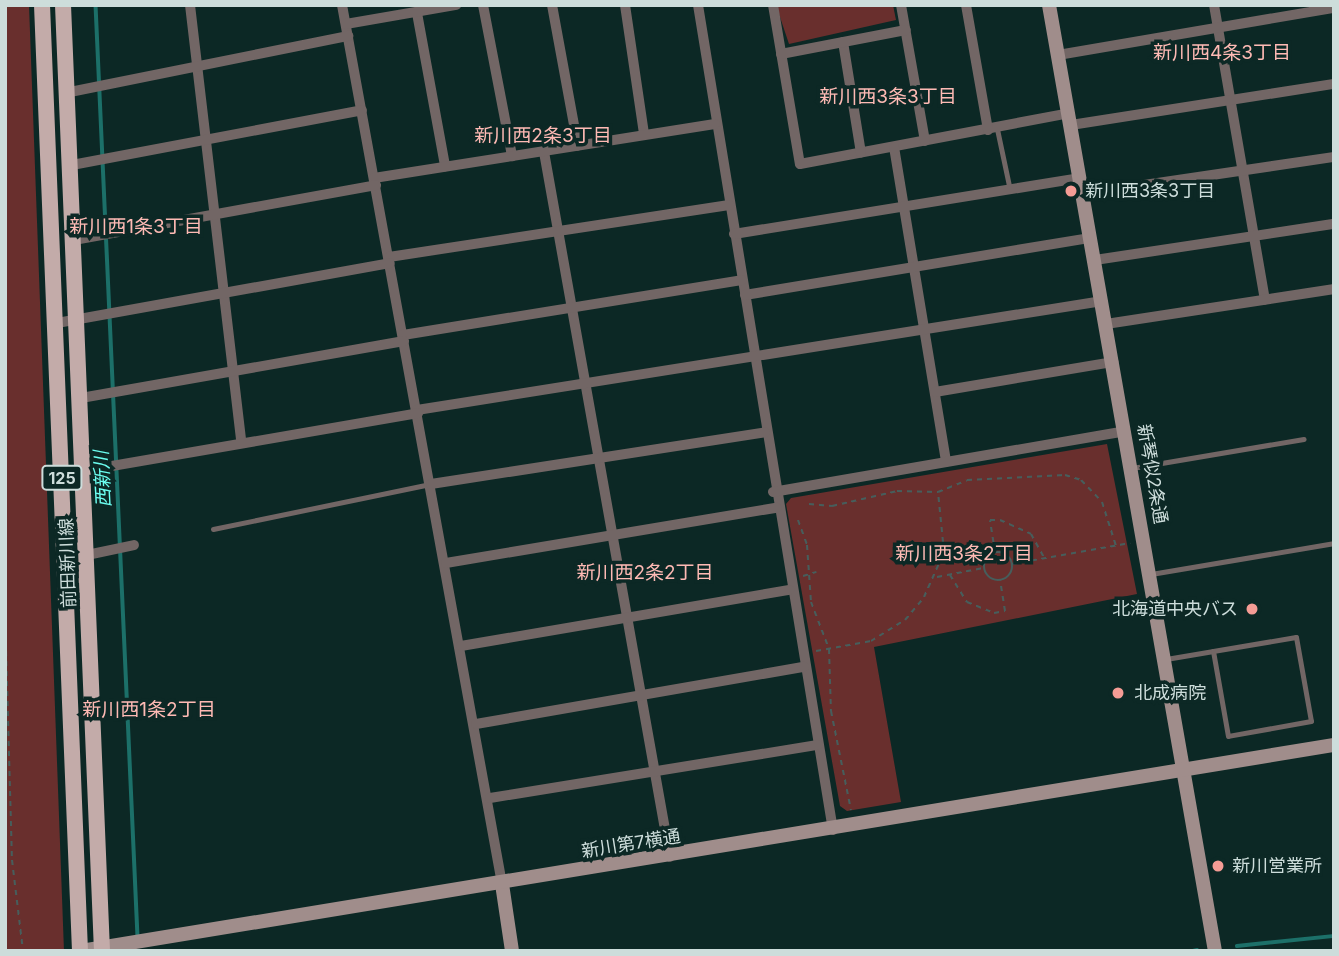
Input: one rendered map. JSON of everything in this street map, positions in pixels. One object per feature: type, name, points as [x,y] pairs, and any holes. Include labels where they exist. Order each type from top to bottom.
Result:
[{"type":"main road","name":"前田新川線","points":[[61,5],[70,92],[102,949]]},
{"type":"main road","name":"前田新川線","points":[[42,7],[57,324],[80,951]]},
{"type":"street","points":[[42,7],[61,5]]},
{"type":"street","points":[[190,5],[211,215],[240,442]]},
{"type":"street","points":[[342,5],[490,798],[512,951]]},
{"type":"street","points":[[346,24],[456,5]]},
{"type":"street","points":[[483,5],[512,156]]},
{"type":"street","points":[[552,5],[578,146]]},
{"type":"street","points":[[625,5],[644,134]]},
{"type":"street","points":[[698,5],[789,590],[833,831]]},
{"type":"street","points":[[773,5],[800,164],[992,129],[1334,84]]},
{"type":"street","points":[[901,5],[925,141]]},
{"type":"street","points":[[966,5],[992,129]]},
{"type":"street","name":"新琴似2条通","points":[[1049,5],[1166,659],[1215,951]]},
{"type":"street","points":[[1214,5],[1265,300]]},
{"type":"street","points":[[1058,55],[1218,30],[1334,8]]},
{"type":"street","points":[[417,13],[445,166]]},
{"type":"street","points":[[781,54],[905,30]]},
{"type":"street","points":[[70,92],[348,36]]},
{"type":"street","points":[[843,42],[862,153]]},
{"type":"street","points":[[72,165],[362,110]]},
{"type":"street","points":[[74,240],[211,215],[445,166],[715,124]]},
{"type":"street","points":[[894,147],[946,462]]},
{"type":"street","points":[[544,152],[670,857]]},
{"type":"street","points":[[1083,194],[1334,157]]},
{"type":"street","points":[[734,234],[1080,178]]},
{"type":"street","points":[[57,324],[558,229],[729,205]]},
{"type":"street","points":[[1095,260],[1334,224]]},
{"type":"street","points":[[745,295],[1090,238]]},
{"type":"street","points":[[81,398],[572,306],[742,280]]},
{"type":"street","points":[[1106,324],[1334,289]]},
{"type":"street","points":[[83,471],[585,383],[1102,301]]},
{"type":"street","points":[[934,392],[1113,362]]},
{"type":"street","points":[[773,492],[1125,431]]},
{"type":"street","points":[[431,484],[598,455],[765,432]]},
{"type":"street","points":[[446,564],[776,508]]},
{"type":"street","points":[[87,555],[134,545]]},
{"type":"street","points":[[461,646],[789,590]]},
{"type":"street","points":[[476,724],[641,693],[804,667]]},
{"type":"street","points":[[490,798],[818,745]]},
{"type":"street","name":"新川第7横通","points":[[80,951],[833,831],[1334,745]]},
{"type":"lane","points":[[992,129],[1010,190]]},
{"type":"lane","points":[[1132,468],[1304,439]]},
{"type":"lane","points":[[213,529],[431,484]]},
{"type":"lane","points":[[1151,574],[1334,543]]},
{"type":"lane","points":[[1166,659],[1213,651],[1296,637],[1311,721],[1228,736],[1213,651]]},
{"type":"path","points":[[809,504],[832,506],[897,491],[938,492],[967,480],[1065,475],[1082,480],[1102,502],[1116,546]]},
{"type":"path","points":[[808,653],[889,631],[914,611],[936,577],[944,552],[938,492]]},
{"type":"path","points":[[798,520],[807,545],[807,575],[829,649],[835,736],[852,815]]},
{"type":"path","points":[[936,577],[984,568],[995,552],[990,520],[1000,520],[1031,534],[1044,557]]},
{"type":"path","points":[[1000,580],[1012,564],[1130,543]]},
{"type":"path","points":[[995,552],[1012,564]]},
{"type":"path","points":[[950,575],[967,602],[995,613],[1005,611],[1000,580],[984,568]]},
{"type":"path","points":[[795,577],[816,572]]},
{"type":"path","points":[[5,611],[12,860],[23,951]]},
{"type":"shaded area","points":[[5,5],[29,5],[64,951],[5,951]]},
{"type":"shaded area","points":[[776,5],[893,5],[896,20],[789,44]]},
{"type":"shaded area","points":[[1107,444],[1137,594],[874,647],[901,802],[847,811],[840,806],[786,504],[791,498]]},
{"type":"waterway","name":"西新川","points":[[96,5],[138,938]]},
{"type":"waterway","points":[[1237,946],[1334,936]]},
{"type":"waterway","points":[[1193,951],[1197,950]]},
{"type":"place","name":"新川西3条3丁目","points":[[1071,191]]},
{"type":"place","name":"北海道中央バス","points":[[1252,609]]},
{"type":"place","name":"北成病院","points":[[1118,693]]},
{"type":"place","name":"新川営業所","points":[[1218,866]]},
{"type":"district","name":"新川西4条3丁目","points":[[1222,53]]},
{"type":"district","name":"新川西3条3丁目","points":[[888,97]]},
{"type":"district","name":"新川西2条3丁目","points":[[543,136]]},
{"type":"district","name":"新川西1条3丁目","points":[[136,227]]},
{"type":"district","name":"新川西3条2丁目","points":[[964,554]]},
{"type":"district","name":"新川西2条2丁目","points":[[645,573]]},
{"type":"district","name":"新川西1条2丁目","points":[[149,710]]}]
